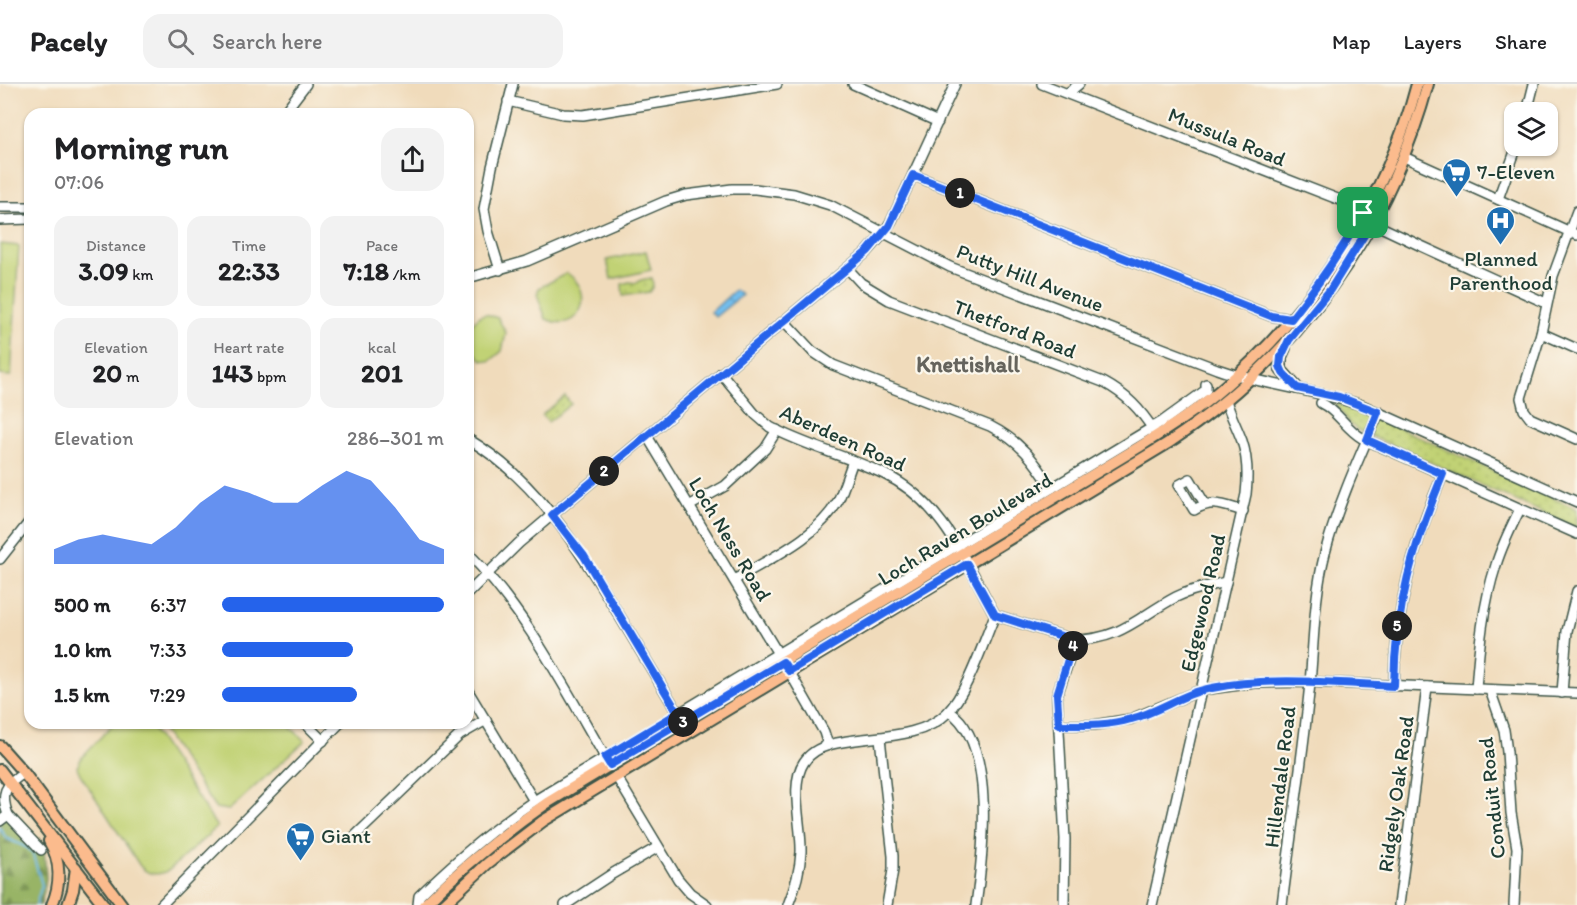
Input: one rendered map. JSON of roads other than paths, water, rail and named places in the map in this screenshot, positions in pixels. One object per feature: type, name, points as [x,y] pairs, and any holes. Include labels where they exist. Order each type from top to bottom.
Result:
[{"type":"main road","name":"Loch Raven Boulevard","points":[[962,555],[1168,443],[1217,408],[1250,380],[1289,340],[1330,290],[1373,221],[1404,157],[1428,84]]},
{"type":"main road","name":"Loch Raven Boulevard","points":[[424,905],[498,838],[607,761],[783,662],[962,555],[1155,431],[1204,403],[1237,376],[1278,335],[1332,265],[1363,213],[1398,142],[1413,85]]},
{"type":"main road","points":[[1363,213],[1373,221]]},
{"type":"main road","points":[[1289,340],[1281,357],[1280,366],[1283,373],[1297,388]]},
{"type":"main road","name":"Loch Raven Boulevard","points":[[443,905],[513,842],[616,776],[783,662]]},
{"type":"main road","points":[[0,746],[24,774],[122,905]]},
{"type":"main road","points":[[607,761],[616,776]]},
{"type":"main road","points":[[0,770],[104,905]]},
{"type":"main road","points":[[36,814],[38,825],[51,844],[59,866],[58,886],[52,905]]},
{"type":"main road","points":[[68,905],[77,870],[74,842]]},
{"type":"street","points":[[288,108],[306,84]]},
{"type":"street","points":[[500,270],[484,209],[513,84]]},
{"type":"street","points":[[508,101],[563,114],[583,115],[777,84]]},
{"type":"street","points":[[853,84],[938,122]]},
{"type":"street","points":[[474,587],[552,515],[848,269],[884,233],[955,84]]},
{"type":"street","name":"Mussula Road","points":[[1042,84],[1353,204],[1363,213]]},
{"type":"street","points":[[1068,93],[1079,84]]},
{"type":"street","points":[[1530,102],[1534,84]]},
{"type":"street","points":[[1498,199],[1513,156]]},
{"type":"street","points":[[1404,157],[1573,233]]},
{"type":"street","points":[[913,175],[1271,316],[1291,319]]},
{"type":"street","name":"Putty Hill Avenue","points":[[474,276],[527,261],[655,205],[687,195],[711,191],[755,189],[794,194],[836,207],[950,267],[1237,376],[1339,397],[1378,412],[1577,502]]},
{"type":"street","points":[[0,207],[24,207]]},
{"type":"street","points":[[1577,211],[1573,233],[1559,258],[1546,303],[1541,333],[1521,394],[1524,410],[1536,421],[1577,439]]},
{"type":"street","points":[[0,220],[24,219]]},
{"type":"street","points":[[1373,221],[1401,237],[1546,303]]},
{"type":"street","name":"Thetford Road","points":[[848,269],[861,283],[889,300],[1110,386],[1132,400],[1155,431]]},
{"type":"street","points":[[1271,316],[1278,335]]},
{"type":"street","points":[[785,322],[812,351],[833,365],[990,426],[1011,438],[1033,460],[1052,488]]},
{"type":"street","points":[[1541,333],[1577,349]]},
{"type":"street","name":"Aberdeen Road","points":[[721,374],[755,414],[777,430],[895,479],[915,493],[933,510],[962,555],[995,615]]},
{"type":"street","name":"Loch Raven Boulevard","points":[[418,905],[419,896],[462,855],[497,826],[534,801],[607,761],[678,713],[783,662],[962,555],[1052,488],[1155,431],[1206,390],[1206,384]]},
{"type":"street","name":"Edgewood Road","points":[[1152,905],[1243,511],[1248,480],[1247,460],[1226,400]]},
{"type":"street","points":[[1321,403],[1332,410],[1351,431],[1367,440],[1577,534]]},
{"type":"street","points":[[1217,408],[1230,416]]},
{"type":"street","name":"Hillendale Road","points":[[1282,905],[1310,682],[1315,605],[1325,553],[1342,499],[1378,412]]},
{"type":"street","points":[[689,506],[725,486],[765,449],[777,430]]},
{"type":"street","name":"Loch Ness Road","points":[[646,436],[783,662],[824,732],[828,744]]},
{"type":"street","points":[[474,443],[523,480],[584,556],[678,713]]},
{"type":"street","points":[[734,580],[805,537],[817,527],[838,500],[853,461]]},
{"type":"street","name":"Ridgely Oak Road","points":[[1394,686],[1397,626],[1405,580],[1419,534],[1443,474]]},
{"type":"street","points":[[1205,504],[1214,503],[1243,511]]},
{"type":"street","points":[[1476,689],[1481,634],[1490,585],[1503,546],[1520,508]]},
{"type":"street","points":[[0,559],[24,529]]},
{"type":"street","points":[[474,559],[488,573],[525,623],[607,761]]},
{"type":"street","points":[[788,905],[796,882],[801,854],[797,786],[799,771],[812,752],[828,744],[880,738],[920,730],[937,721],[949,711],[963,689],[995,615],[1074,640],[1101,638],[1122,631],[1177,597],[1198,588],[1226,582]]},
{"type":"street","points":[[1562,693],[1567,631],[1577,591]]},
{"type":"street","points":[[1064,905],[1065,839],[1057,695],[1074,640]]},
{"type":"street","points":[[1059,725],[1094,724],[1131,719],[1201,690],[1255,683],[1310,682],[1577,693]]},
{"type":"street","name":"Ridgely Oak Road","points":[[1399,905],[1427,687]]},
{"type":"street","name":"Conduit Road","points":[[1491,690],[1504,729],[1507,752],[1511,813],[1517,848],[1514,905]]},
{"type":"street","points":[[474,701],[534,801]]},
{"type":"street","points":[[949,711],[959,717],[967,729],[981,774],[983,824],[976,905]]},
{"type":"street","points":[[474,727],[486,720]]},
{"type":"street","points":[[311,729],[323,741]]},
{"type":"street","points":[[161,905],[334,729]]},
{"type":"street","points":[[353,838],[460,735],[470,729]]},
{"type":"street","points":[[880,738],[893,855],[887,905]]},
{"type":"street","points":[[24,774],[10,782],[3,790],[1,798],[4,818],[40,849]]},
{"type":"street","points":[[616,776],[678,879],[706,905]]},
{"type":"street","points":[[565,905],[612,874],[658,848]]},
{"type":"street","points":[[578,896],[585,905]]},
{"type":"water","points":[[735,290],[742,295],[715,317],[711,312]]},
{"type":"waterway","points":[[0,828],[6,838],[28,848],[33,855],[42,885],[36,905]]},
{"type":"place","name":"7-Eleven","points":[[1456,198]]},
{"type":"place","name":"Planned Parenthood","points":[[1501,246]]},
{"type":"place","name":"Giant","points":[[300,862]]},
{"type":"district","name":"Knettishall","points":[[968,364]]}]
